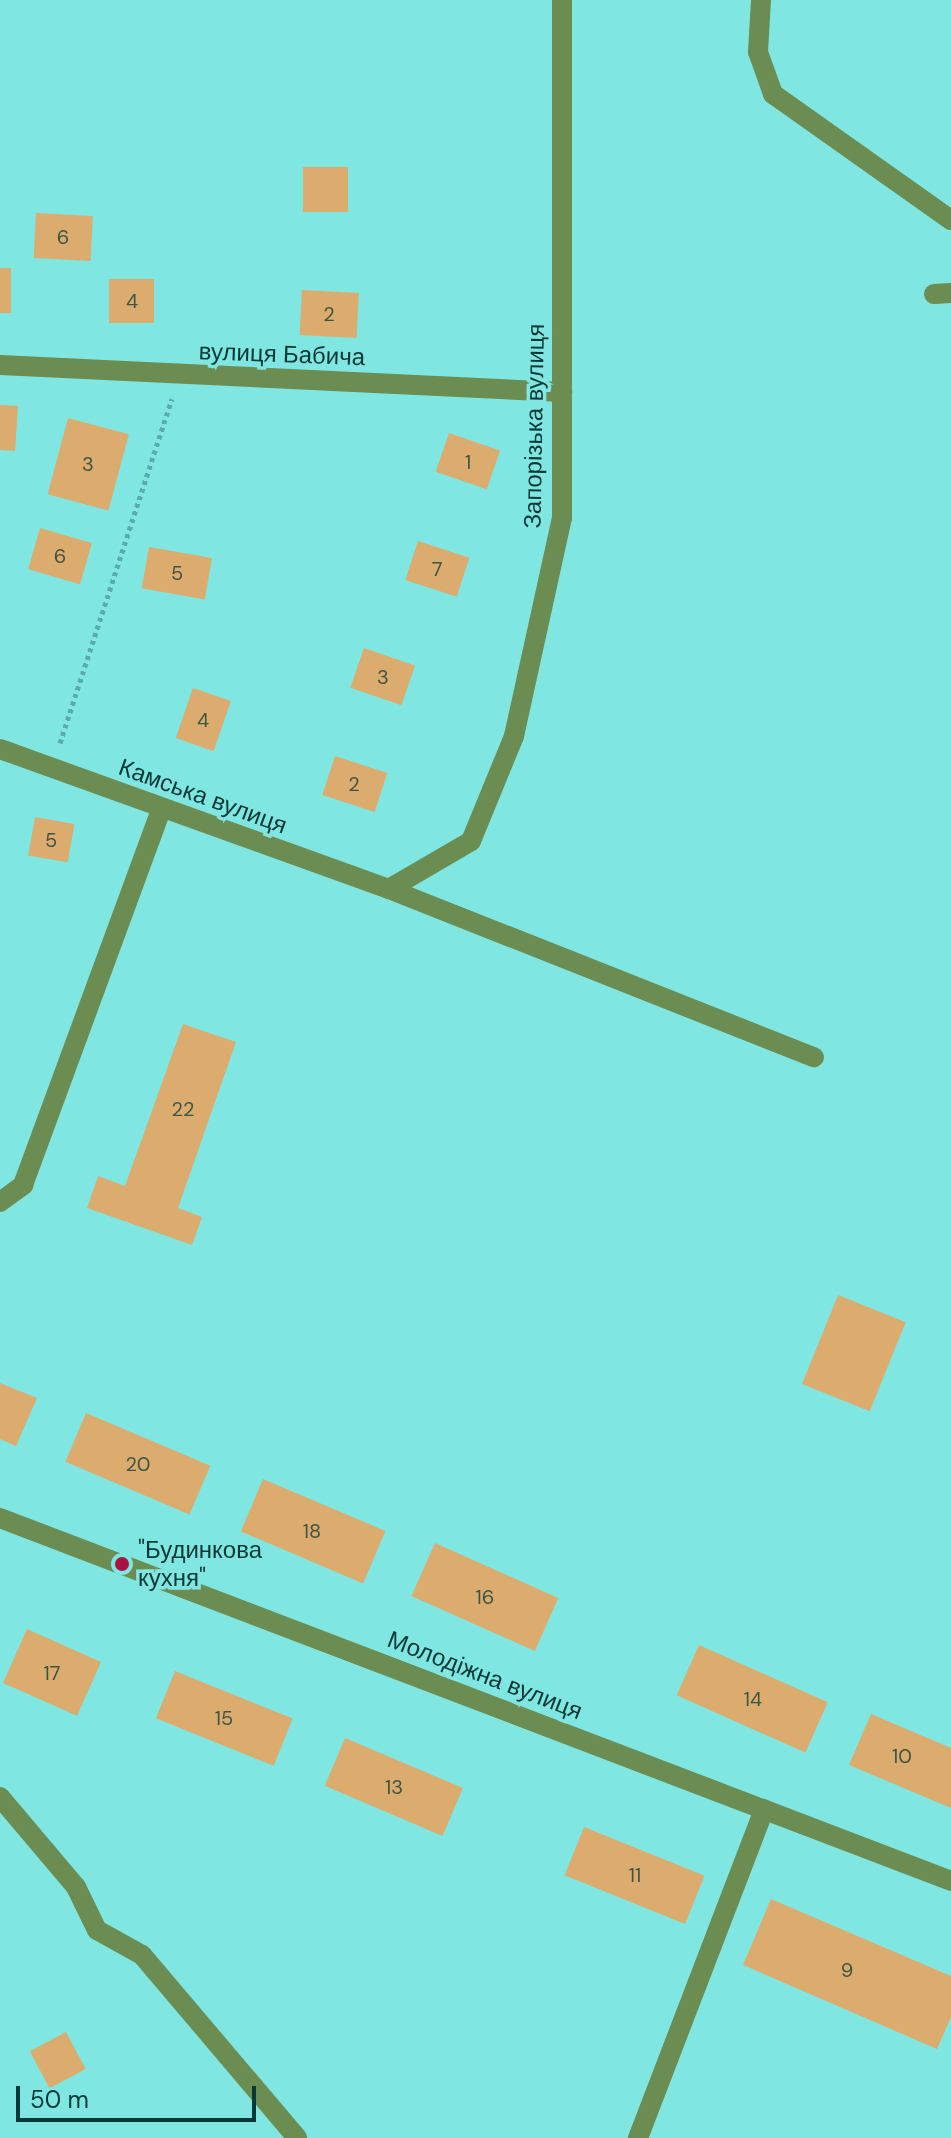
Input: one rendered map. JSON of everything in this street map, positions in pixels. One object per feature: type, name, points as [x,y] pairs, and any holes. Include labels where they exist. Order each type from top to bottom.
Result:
[{"type":"street","name":"Запорізька вулиця","points":[[389,889],[471,841],[514,736],[562,518],[562,0]]},
{"type":"street","points":[[761,0],[758,52],[773,94],[951,220]]},
{"type":"street","name":"вулиця Бабича","points":[[0,365],[179,377],[562,392]]},
{"type":"street","name":"Камська вулиця","points":[[0,749],[161,810],[389,889],[814,1057]]},
{"type":"street","points":[[0,1202],[23,1185],[161,810]]},
{"type":"street","name":"Молодіжна вулиця","points":[[0,1518],[951,1881]]},
{"type":"street","points":[[0,1797],[76,1887],[97,1930],[142,1955],[297,2138]]},
{"type":"street","points":[[638,2138],[764,1809]]},
{"type":"path","points":[[74,776],[59,745],[69,701],[179,377]]},
{"type":"building","points":[[303,167],[348,167],[348,212],[303,212]]},
{"type":"building","points":[[36,213],[93,216],[91,261],[34,258]]},
{"type":"building","points":[[0,268],[11,268],[11,313],[0,313]]},
{"type":"building","points":[[109,279],[154,279],[154,323],[109,323]]},
{"type":"building","points":[[302,290],[359,293],[357,338],[300,335]]},
{"type":"building","points":[[0,405],[18,406],[15,451],[0,450]]},
{"type":"building","points":[[68,418],[129,434],[108,511],[48,494]]},
{"type":"building","points":[[449,433],[500,451],[487,489],[436,472]]},
{"type":"building","points":[[40,528],[92,543],[80,584],[28,569]]},
{"type":"building","points":[[418,541],[469,558],[457,597],[405,580]]},
{"type":"building","points":[[149,547],[212,558],[205,599],[142,588]]},
{"type":"building","points":[[364,648],[415,666],[401,705],[350,688]]},
{"type":"building","points":[[193,688],[231,701],[214,751],[176,738]]},
{"type":"building","points":[[335,756],[387,773],[375,812],[322,795]]},
{"type":"building","points":[[35,817],[74,824],[68,862],[28,855]]},
{"type":"building","points":[[183,1024],[236,1042],[178,1208],[202,1217],[192,1245],[87,1208],[98,1176],[125,1186]]},
{"type":"building","points":[[838,1295],[906,1322],[870,1411],[802,1384]]},
{"type":"building","points":[[0,1383],[37,1398],[16,1446],[0,1439]]},
{"type":"building","points":[[86,1413],[210,1466],[190,1515],[65,1462]]},
{"type":"building","points":[[263,1479],[385,1531],[363,1583],[241,1531]]},
{"type":"building","points":[[435,1543],[558,1598],[535,1651],[411,1596]]},
{"type":"building","points":[[27,1629],[101,1662],[77,1716],[3,1683]]},
{"type":"building","points":[[699,1645],[828,1702],[805,1753],[677,1695]]},
{"type":"building","points":[[175,1671],[293,1719],[274,1766],[156,1718]]},
{"type":"building","points":[[871,1714],[951,1748],[951,1808],[849,1765]]},
{"type":"building","points":[[345,1738],[463,1788],[443,1836],[325,1786]]},
{"type":"building","points":[[584,1827],[705,1876],[685,1924],[565,1875]]},
{"type":"building","points":[[771,1899],[951,1976],[951,2017],[937,2049],[743,1965]]},
{"type":"building","points":[[66,2032],[86,2069],[50,2088],[30,2051]]},
{"type":"place","name":"\"Будинкова кухня\"","points":[[122,1564]]}]
